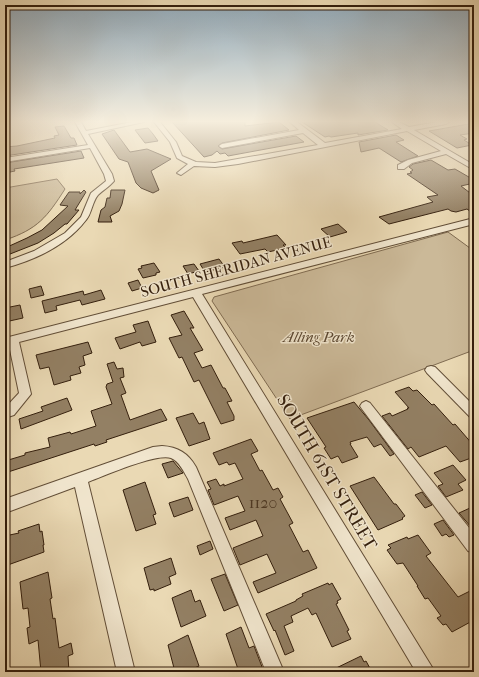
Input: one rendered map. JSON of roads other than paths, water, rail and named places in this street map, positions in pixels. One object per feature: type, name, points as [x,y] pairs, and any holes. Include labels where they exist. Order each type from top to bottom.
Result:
[{"type":"street","points":[[5,160],[44,154]]},
{"type":"street","points":[[5,265],[44,249],[71,232],[84,217],[94,195],[108,184],[110,178],[96,154]]},
{"type":"street","points":[[177,154],[184,160],[208,165],[233,163],[283,154]]},
{"type":"street","points":[[401,167],[410,161],[440,154]]},
{"type":"street","points":[[450,154],[474,168]]},
{"type":"street","points":[[181,173],[193,163]]},
{"type":"street","name":"SOUTH SHERIDAN AVENUE","points":[[9,341],[474,221]]},
{"type":"street","name":"SOUTH 61ST STREET","points":[[196,292],[426,672]]},
{"type":"street","points":[[5,414],[10,412],[25,394],[9,341]]},
{"type":"street","points":[[431,370],[474,414]]},
{"type":"street","points":[[366,406],[474,546]]},
{"type":"street","points":[[5,506],[149,454],[172,452],[183,459],[190,469],[275,672]]},
{"type":"street","points":[[80,480],[126,672]]},
{"type":"park label","name":"Alling Park","points":[[319,337]]}]
